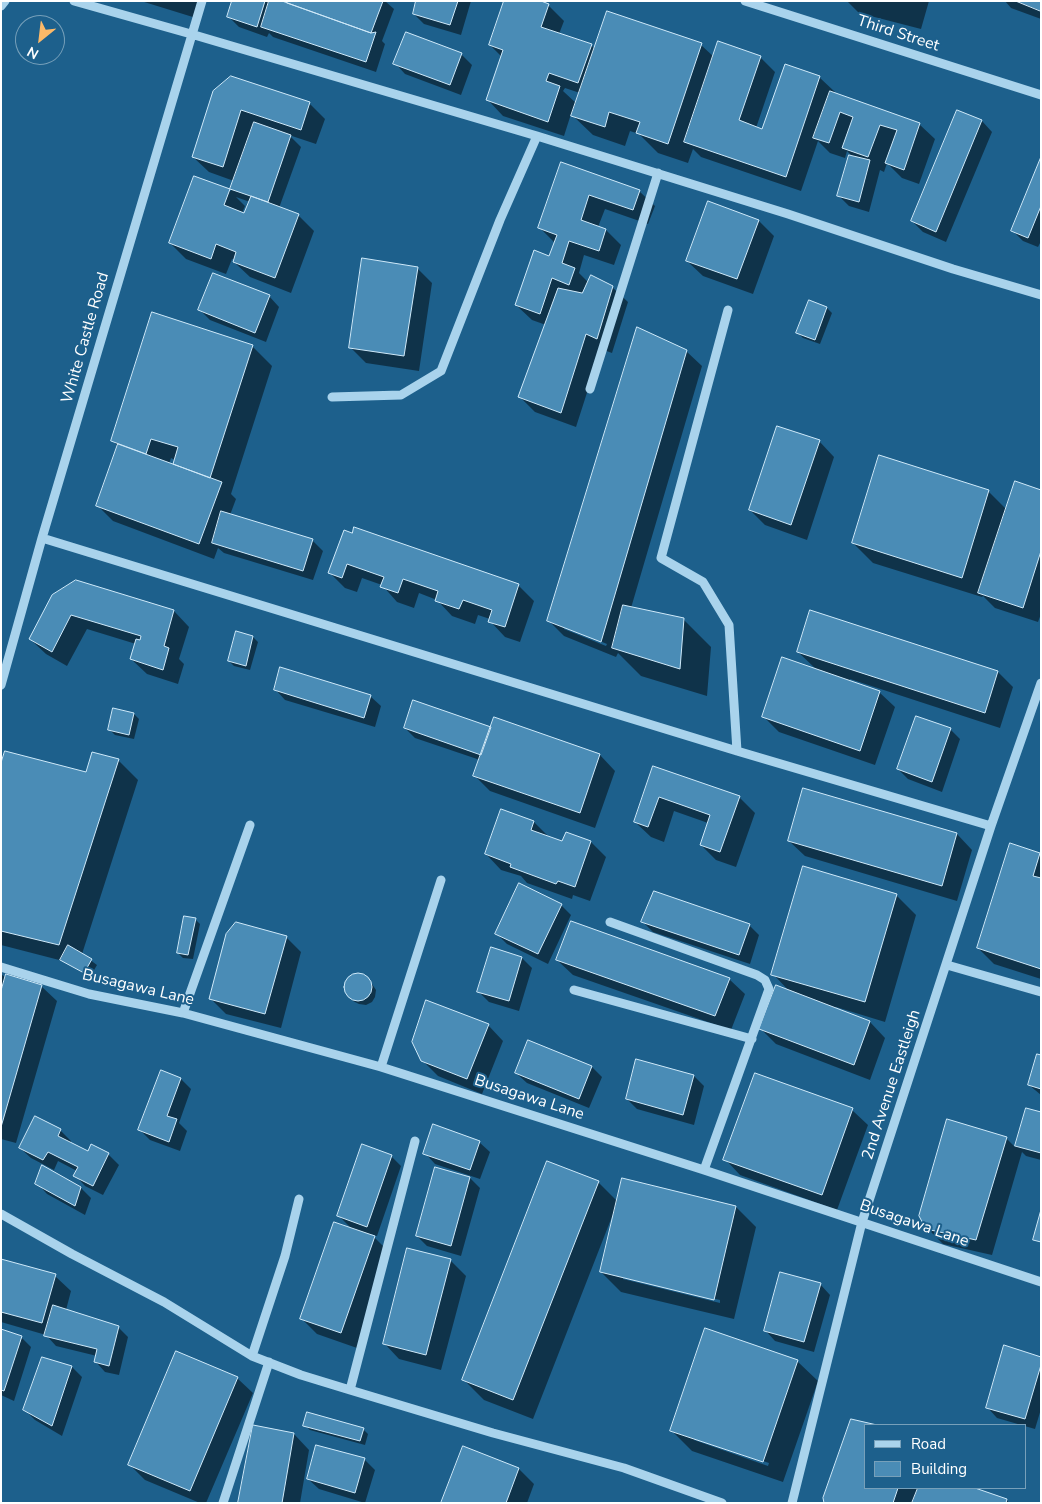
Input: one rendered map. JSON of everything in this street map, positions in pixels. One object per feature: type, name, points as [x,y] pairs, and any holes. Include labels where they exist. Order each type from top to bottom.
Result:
[{"type":"street","points":[[1,6],[5,1]]},
{"type":"street","points":[[74,1],[537,136],[1041,295]]},
{"type":"street","name":"White Castle Road","points":[[1,684],[42,538],[202,1]]},
{"type":"street","name":"Third Street","points":[[746,1],[1041,95]]},
{"type":"street","points":[[332,398],[402,396],[441,370],[500,220],[537,136]]},
{"type":"street","points":[[590,389],[658,173]]},
{"type":"street","points":[[728,310],[660,558],[703,582],[729,625],[737,751]]},
{"type":"street","points":[[42,538],[737,751],[991,826]]},
{"type":"street","name":"2nd Avenue Eastleigh","points":[[792,1503],[862,1222],[991,826],[1041,685]]},
{"type":"street","points":[[183,1013],[250,825]]},
{"type":"street","points":[[381,1068],[441,880]]},
{"type":"street","points":[[610,922],[757,974],[766,980],[769,989],[704,1170]]},
{"type":"street","points":[[947,965],[1041,992]]},
{"type":"street","name":"Busagawa Lane","points":[[1,967],[89,994],[183,1013],[381,1068],[704,1170],[1041,1282]]},
{"type":"street","points":[[574,990],[752,1039]]},
{"type":"street","points":[[350,1390],[415,1141]]},
{"type":"street","points":[[252,1356],[285,1256],[299,1199]]},
{"type":"street","points":[[1,1214],[164,1302],[252,1356],[301,1375],[350,1390],[493,1433],[624,1468],[722,1503]]},
{"type":"street","points":[[223,1503],[270,1362]]},
{"type":"building","points":[[232,1],[265,1],[257,27],[227,17]]},
{"type":"building","points":[[269,1],[282,1],[371,33],[376,32],[366,62],[261,27]]},
{"type":"building","points":[[287,1],[383,1],[371,33],[287,3]]},
{"type":"building","points":[[416,1],[458,1],[450,25],[413,14]]},
{"type":"building","points":[[504,1],[541,1],[549,4],[541,27],[592,44],[578,83],[549,73],[546,81],[560,86],[548,122],[486,100],[503,50],[489,45]]},
{"type":"building","points":[[1016,1],[1041,1],[1041,11]]},
{"type":"building","points":[[607,11],[702,43],[668,144],[636,133],[640,122],[609,112],[605,127],[571,116]]},
{"type":"building","points":[[406,32],[462,53],[450,85],[393,64]]},
{"type":"building","points":[[718,41],[761,56],[739,120],[762,129],[785,64],[820,76],[786,177],[684,142]]},
{"type":"building","points":[[231,76],[310,102],[301,130],[241,110],[223,167],[192,157],[213,91]]},
{"type":"building","points":[[830,91],[920,123],[904,170],[885,163],[897,130],[880,125],[868,157],[842,148],[853,117],[840,112],[829,143],[813,138]]},
{"type":"building","points":[[957,110],[982,120],[936,232],[911,221]]},
{"type":"building","points":[[254,122],[291,135],[268,202],[230,189]]},
{"type":"building","points":[[849,155],[870,160],[859,202],[837,196]]},
{"type":"building","points":[[1041,157],[1041,206],[1028,238],[1011,231]]},
{"type":"building","points":[[561,162],[640,190],[633,210],[589,195],[581,220],[606,229],[599,251],[569,241],[562,263],[575,268],[569,285],[552,278],[540,314],[515,305],[534,250],[549,256],[557,235],[538,228]]},
{"type":"building","points":[[194,176],[230,189],[224,205],[244,213],[251,196],[299,214],[275,278],[233,262],[236,252],[216,244],[211,259],[169,243]]},
{"type":"building","points":[[708,201],[759,220],[737,279],[686,261]]},
{"type":"building","points":[[362,258],[418,267],[404,356],[349,348]]},
{"type":"building","points":[[213,273],[270,295],[255,333],[198,310]]},
{"type":"building","points":[[591,275],[613,286],[597,339],[586,334],[561,413],[518,397],[558,288],[582,293]]},
{"type":"building","points":[[809,300],[827,307],[815,340],[796,333]]},
{"type":"building","points":[[152,312],[253,345],[210,478],[173,464],[178,447],[151,439],[146,454],[111,441]]},
{"type":"building","points":[[637,327],[687,350],[601,642],[547,621]]},
{"type":"building","points":[[777,426],[820,440],[791,525],[749,510]]},
{"type":"building","points":[[118,444],[222,482],[199,544],[96,506]]},
{"type":"building","points":[[879,455],[989,490],[962,578],[852,543]]},
{"type":"building","points":[[1015,481],[1041,490],[1041,551],[1023,608],[978,593]]},
{"type":"building","points":[[221,511],[313,539],[303,571],[212,543]]},
{"type":"building","points":[[354,527],[519,584],[505,627],[488,622],[492,610],[463,600],[459,609],[435,601],[438,591],[403,579],[398,593],[380,587],[384,577],[347,564],[342,578],[328,573],[344,530],[352,533]]},
{"type":"building","points":[[76,580],[174,610],[164,646],[169,648],[163,670],[130,659],[136,639],[140,640],[141,636],[71,615],[52,652],[29,639],[52,595]]},
{"type":"building","points":[[623,605],[684,618],[680,669],[612,648]]},
{"type":"building","points":[[810,610],[998,671],[985,713],[797,652]]},
{"type":"building","points":[[236,631],[253,636],[246,666],[228,661]]},
{"type":"building","points":[[782,657],[880,691],[860,751],[762,717]]},
{"type":"building","points":[[280,667],[371,695],[364,718],[274,690]]},
{"type":"building","points":[[413,700],[491,727],[481,755],[404,728]]},
{"type":"building","points":[[113,708],[134,713],[129,735],[108,730]]},
{"type":"building","points":[[916,716],[951,728],[932,782],[897,769]]},
{"type":"building","points":[[494,717],[600,754],[580,813],[473,776]]},
{"type":"building","points":[[5,751],[86,772],[92,752],[119,759],[59,945],[1,931],[1,763]]},
{"type":"building","points":[[653,766],[740,796],[720,852],[700,845],[710,815],[659,797],[648,827],[634,822]]},
{"type":"building","points":[[803,788],[957,833],[942,886],[788,841]]},
{"type":"building","points":[[501,809],[534,821],[531,830],[562,841],[566,832],[591,841],[575,887],[558,881],[556,884],[510,867],[511,864],[485,854]]},
{"type":"building","points":[[1010,843],[1040,853],[1033,876],[1041,878],[1041,969],[977,948]]},
{"type":"building","points":[[803,866],[897,894],[865,1002],[771,975]]},
{"type":"building","points":[[519,883],[562,904],[538,954],[495,934]]},
{"type":"building","points":[[654,891],[750,924],[739,955],[641,922]]},
{"type":"building","points":[[184,916],[196,918],[188,955],[177,953]]},
{"type":"building","points":[[571,921],[730,978],[715,1016],[556,960]]},
{"type":"building","points":[[236,922],[287,936],[265,1014],[209,999],[226,934]]},
{"type":"building","points":[[68,945],[92,959],[84,973],[60,960]]},
{"type":"building","points":[[491,947],[522,957],[509,1001],[477,992]]},
{"type":"building","points":[[358,973],[368,977],[372,987],[368,997],[358,1001],[348,997],[344,987],[348,977]]},
{"type":"building","points":[[6,974],[42,985],[1,1127],[1,991]]},
{"type":"building","points":[[776,985],[870,1021],[854,1065],[759,1029]]},
{"type":"building","points":[[426,1000],[489,1024],[467,1079],[421,1061],[412,1042]]},
{"type":"building","points":[[528,1040],[592,1066],[579,1099],[515,1073]]},
{"type":"building","points":[[1037,1054],[1041,1055],[1041,1089],[1028,1085]]},
{"type":"building","points":[[636,1059],[694,1075],[683,1115],[626,1099]]},
{"type":"building","points":[[161,1070],[181,1078],[167,1116],[177,1119],[169,1142],[138,1130]]},
{"type":"building","points":[[755,1073],[853,1108],[822,1195],[723,1160]]},
{"type":"building","points":[[1026,1108],[1041,1112],[1041,1153],[1015,1146]]},
{"type":"building","points":[[35,1116],[61,1129],[58,1136],[88,1151],[91,1144],[109,1153],[93,1186],[73,1176],[78,1167],[48,1152],[43,1160],[19,1148]]},
{"type":"building","points":[[947,1119],[1007,1137],[976,1240],[926,1229],[919,1216]]},
{"type":"building","points":[[433,1124],[480,1141],[470,1170],[423,1154]]},
{"type":"building","points":[[362,1144],[392,1155],[367,1227],[337,1216]]},
{"type":"building","points":[[547,1161],[599,1181],[513,1400],[462,1380]]},
{"type":"building","points":[[42,1165],[81,1187],[75,1206],[35,1184]]},
{"type":"building","points":[[435,1167],[470,1177],[451,1246],[416,1236]]},
{"type":"building","points":[[622,1178],[736,1206],[714,1300],[600,1272]]},
{"type":"building","points":[[1041,1210],[1041,1242],[1033,1240]]},
{"type":"building","points":[[334,1222],[375,1236],[341,1333],[300,1319]]},
{"type":"building","points":[[407,1248],[451,1259],[426,1355],[383,1344]]},
{"type":"building","points":[[1,1259],[56,1274],[42,1323],[1,1312]]},
{"type":"building","points":[[780,1272],[821,1283],[804,1342],[764,1331]]},
{"type":"building","points":[[53,1305],[119,1326],[109,1366],[94,1362],[97,1349],[44,1336]]},
{"type":"building","points":[[705,1328],[798,1360],[763,1462],[670,1431]]},
{"type":"building","points":[[1,1329],[22,1336],[4,1391],[1,1390]]},
{"type":"building","points":[[1004,1345],[1041,1357],[1041,1365],[1025,1419],[986,1408]]},
{"type":"building","points":[[176,1351],[238,1377],[190,1491],[128,1465]]},
{"type":"building","points":[[42,1357],[72,1366],[52,1426],[23,1410]]},
{"type":"building","points":[[307,1412],[364,1428],[360,1441],[303,1426]]},
{"type":"building","points":[[851,1419],[873,1424],[864,1424],[864,1489],[898,1489],[893,1503],[824,1503],[823,1498]]},
{"type":"building","points":[[253,1425],[294,1433],[282,1503],[238,1503]]},
{"type":"building","points":[[316,1445],[365,1458],[355,1493],[307,1479]]},
{"type":"building","points":[[463,1446],[519,1468],[506,1503],[441,1503]]},
{"type":"building","points":[[918,1489],[978,1489],[1007,1499],[1006,1503],[912,1503]]}]
